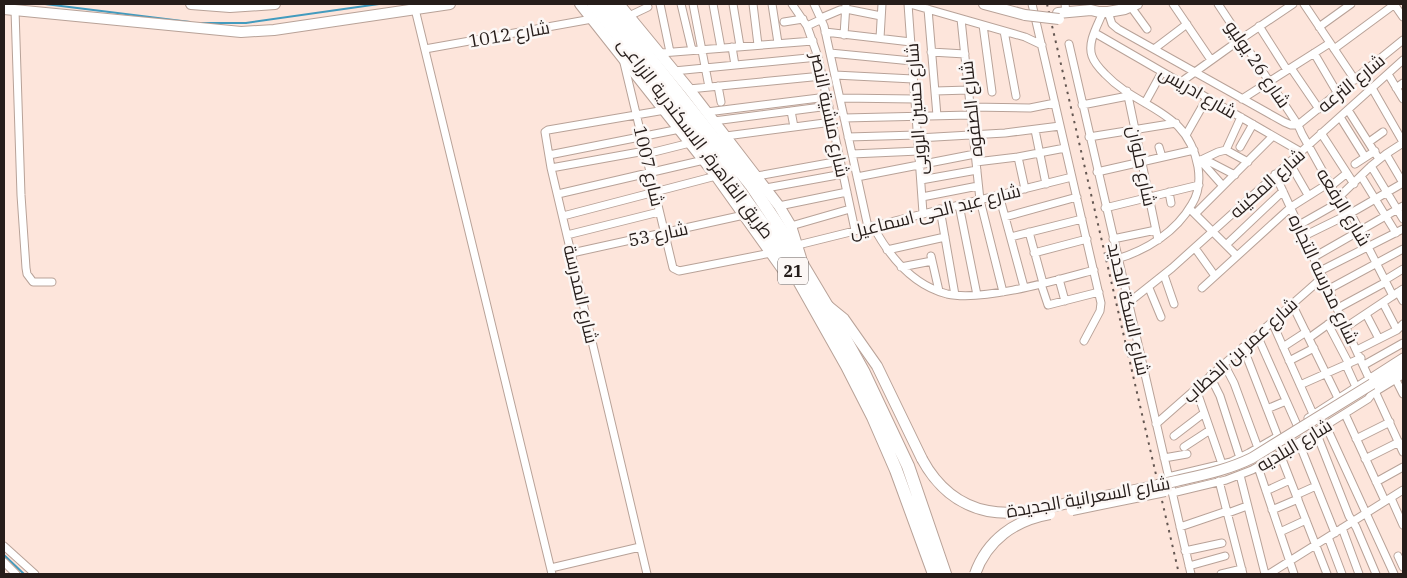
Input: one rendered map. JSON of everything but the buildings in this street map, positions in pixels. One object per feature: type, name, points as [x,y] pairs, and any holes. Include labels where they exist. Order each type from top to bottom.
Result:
[{"type":"highway","name":"طريق القاهرة, الاسكندرية الزراعى","points":[[593,4],[737,186],[798,279],[847,366],[873,417],[896,470],[934,574]]},
{"type":"highway","name":"طريق القاهرة, الاسكندرية الزراعى","points":[[607,4],[746,178],[770,213],[827,306],[864,373],[905,458],[946,574]]},
{"type":"main road","points":[[190,4],[276,4]]},
{"type":"main road","points":[[9,10],[241,32],[274,30],[450,4]]},
{"type":"main road","points":[[580,4],[704,160],[786,273],[798,279]]},
{"type":"main road","points":[[619,4],[665,53],[674,71],[779,206],[792,226],[803,266]]},
{"type":"main road","points":[[984,4],[1092,16],[1134,5]]},
{"type":"main road","points":[[1005,4],[1029,9]]},
{"type":"main road","points":[[1062,12],[1083,7],[1103,12]]},
{"type":"main road","name":"شارع السعرانية الجديدة","points":[[827,306],[844,319],[876,366],[927,469],[941,486],[963,502],[1000,513],[1022,512],[1129,492],[1231,468],[1252,458],[1372,384]]},
{"type":"main road","name":"شارع البلديه","points":[[1372,384],[1403,364]]},
{"type":"main road","name":"شارع البلديه","points":[[1372,384],[1399,375]]},
{"type":"main road","name":"شارع السعرانية الجديدة","points":[[975,574],[993,543],[1019,523],[1040,515],[1130,499],[1234,473],[1254,464],[1372,384]]},
{"type":"street","points":[[660,4],[665,53],[813,39],[826,34],[911,42]]},
{"type":"street","points":[[681,4],[692,50]]},
{"type":"street","points":[[693,4],[703,49],[708,87]]},
{"type":"street","points":[[712,4],[720,48]]},
{"type":"street","points":[[733,4],[736,47],[735,65]]},
{"type":"street","points":[[753,4],[758,45]]},
{"type":"street","points":[[772,4],[778,43]]},
{"type":"street","name":"شارع منشية النصر","points":[[792,4],[813,39],[855,230]]},
{"type":"street","name":"شارع منشية النصر","points":[[814,4],[826,34],[857,177],[870,226],[902,267],[921,282],[939,291],[977,295],[1003,292],[1094,270]]},
{"type":"street","points":[[880,38],[882,4]]},
{"type":"street","points":[[909,4],[1030,39],[1042,46]]},
{"type":"street","name":"شارع حسين الروبى","points":[[909,4],[923,213]]},
{"type":"street","points":[[1173,4],[1211,60]]},
{"type":"street","name":"شارع 26 يوليو","points":[[1218,4],[1298,125],[1308,146]]},
{"type":"street","points":[[1181,82],[1293,4]]},
{"type":"street","points":[[1304,4],[1355,80]]},
{"type":"street","points":[[1319,26],[1352,4]]},
{"type":"street","points":[[1242,99],[1314,53],[1332,46],[1395,4],[1403,17]]},
{"type":"street","points":[[1134,5],[1147,29]]},
{"type":"street","points":[[784,22],[805,23],[821,18],[846,6],[881,16]]},
{"type":"street","points":[[844,35],[846,6]]},
{"type":"street","points":[[629,16],[648,7]]},
{"type":"street","points":[[415,9],[551,571],[640,547]]},
{"type":"street","points":[[928,9],[937,116]]},
{"type":"street","name":"شارع السكة الحديد","points":[[1029,9],[1042,46],[1099,292],[1101,309],[1084,341]]},
{"type":"street","points":[[9,10],[26,268],[27,274],[33,282],[52,282]]},
{"type":"street","points":[[1103,12],[1090,48],[1092,56],[1109,78],[1127,94],[1176,123],[1186,135],[1200,160],[1223,186]]},
{"type":"street","points":[[1103,12],[1116,28],[1284,122],[1298,125]]},
{"type":"street","name":"شارع 1012","points":[[425,49],[592,19]]},
{"type":"street","name":"شارع الصفوه","points":[[961,19],[980,200],[1003,292]]},
{"type":"street","points":[[1154,49],[1187,24]]},
{"type":"street","points":[[982,25],[992,92]]},
{"type":"street","points":[[1260,26],[1319,109]]},
{"type":"street","points":[[1004,31],[1016,96]]},
{"type":"street","name":"شارع ادريس","points":[[1095,32],[1300,152]]},
{"type":"street","name":"شارع الترعه","points":[[1298,125],[1403,40]]},
{"type":"street","name":"شارع السكة الحديد","points":[[1069,44],[1105,208],[1191,574]]},
{"type":"street","points":[[931,52],[965,54]]},
{"type":"street","points":[[830,53],[912,61]]},
{"type":"street","points":[[1314,53],[1338,94]]},
{"type":"street","points":[[674,71],[818,57]]},
{"type":"street","name":"شارع 1007","points":[[623,58],[673,268],[679,271],[771,253]]},
{"type":"street","name":"شارع المكينه","points":[[1128,303],[1149,288],[1195,248],[1403,60]]},
{"type":"street","points":[[1145,103],[1162,72]]},
{"type":"street","points":[[835,74],[914,79]]},
{"type":"street","points":[[1388,74],[1403,100]]},
{"type":"street","points":[[689,89],[822,76]]},
{"type":"street","points":[[1396,88],[1403,83]]},
{"type":"street","points":[[718,86],[721,102]]},
{"type":"street","points":[[1299,225],[1340,199],[1371,166],[1403,143],[1372,88]]},
{"type":"street","points":[[935,92],[969,90]]},
{"type":"street","points":[[1082,105],[1127,94]]},
{"type":"street","name":"شارع حلوان","points":[[1127,94],[1158,240]]},
{"type":"street","points":[[707,112],[827,97]]},
{"type":"street","points":[[840,98],[915,99]]},
{"type":"street","points":[[1186,135],[1207,98]]},
{"type":"street","points":[[844,118],[937,116],[971,111],[1030,108],[1055,104]]},
{"type":"street","points":[[714,121],[829,106]]},
{"type":"street","name":"شارع المدرسة","points":[[647,574],[548,155],[545,132],[546,130],[664,110]]},
{"type":"street","points":[[1304,236],[1351,213],[1403,183],[1383,156],[1375,151],[1348,110]]},
{"type":"street","points":[[791,111],[794,127]]},
{"type":"street","points":[[1340,117],[1364,158]]},
{"type":"street","points":[[1226,150],[1241,118]]},
{"type":"street","points":[[726,136],[832,122]]},
{"type":"street","points":[[1089,137],[1176,123]]},
{"type":"street","points":[[1240,147],[1253,124]]},
{"type":"street","points":[[848,137],[973,135],[1060,126]]},
{"type":"street","points":[[548,155],[680,129]]},
{"type":"street","points":[[1035,130],[1046,184]]},
{"type":"street","points":[[1369,142],[1382,132]]},
{"type":"street","points":[[1321,134],[1354,184]]},
{"type":"street","points":[[1117,259],[1140,251],[1158,240],[1223,186],[1273,136]]},
{"type":"street","points":[[551,168],[645,153],[690,143]]},
{"type":"street","points":[[1159,146],[1162,157]]},
{"type":"street","name":"شارع الرفعه","points":[[1308,146],[1330,184],[1351,213],[1386,281],[1398,292],[1403,301]]},
{"type":"street","points":[[976,162],[1018,157],[1065,148]]},
{"type":"street","points":[[1097,172],[1194,150]]},
{"type":"street","points":[[1200,160],[1226,150],[1248,162]]},
{"type":"street","points":[[852,154],[919,151]]},
{"type":"street","points":[[1354,164],[1375,151]]},
{"type":"street","points":[[857,177],[975,154]]},
{"type":"street","points":[[1018,157],[1025,188]]},
{"type":"street","points":[[558,194],[704,160]]},
{"type":"street","points":[[1200,160],[1235,175]]},
{"type":"street","points":[[1192,212],[1198,184],[1200,160]]},
{"type":"street","points":[[757,176],[840,161]]},
{"type":"street","points":[[1290,162],[1308,196]]},
{"type":"street","points":[[1371,166],[1387,192],[1400,208],[1403,219]]},
{"type":"street","points":[[921,180],[977,170]]},
{"type":"street","points":[[1202,288],[1290,207],[1347,173]]},
{"type":"street","points":[[766,188],[843,174]]},
{"type":"street","name":"شارع مدرسه التجاره","points":[[1275,174],[1403,452]]},
{"type":"street","points":[[563,216],[716,176]]},
{"type":"street","points":[[1361,176],[1396,232]]},
{"type":"street","name":"شارع عبد الحى اسماعيل","points":[[798,246],[870,226],[1072,177]]},
{"type":"street","points":[[1105,208],[1198,184]]},
{"type":"street","points":[[922,197],[978,186]]},
{"type":"street","points":[[1226,245],[1283,191]]},
{"type":"street","points":[[779,206],[847,192]]},
{"type":"street","points":[[1169,192],[1171,203]]},
{"type":"street","points":[[999,195],[1024,287]]},
{"type":"street","points":[[1005,218],[1077,197]]},
{"type":"street","points":[[959,205],[977,295]]},
{"type":"street","points":[[1314,257],[1400,208]]},
{"type":"street","points":[[792,226],[850,209]]},
{"type":"street","points":[[940,209],[955,294]]},
{"type":"street","points":[[567,235],[660,212]]},
{"type":"street","points":[[1192,212],[1237,256]]},
{"type":"street","name":"شارع 53","points":[[572,253],[744,215]]},
{"type":"street","points":[[1010,237],[1082,218]]},
{"type":"street","name":"شارع عمر بن الخطاب","points":[[1156,424],[1292,304],[1322,274],[1403,228]]},
{"type":"street","points":[[1113,239],[1156,230]]},
{"type":"street","points":[[1029,232],[1048,305],[1099,292]]},
{"type":"street","points":[[887,250],[945,237]]},
{"type":"street","points":[[1034,253],[1087,239]]},
{"type":"street","points":[[1195,248],[1215,276]]},
{"type":"street","points":[[1329,289],[1403,249]]},
{"type":"street","points":[[902,267],[932,259],[939,291]]},
{"type":"street","points":[[1283,347],[1328,324],[1339,312],[1403,270]]},
{"type":"street","points":[[1164,275],[1174,304]]},
{"type":"street","points":[[1059,279],[1065,301]]},
{"type":"street","points":[[1149,288],[1160,317]]},
{"type":"street","points":[[1346,327],[1398,292]]},
{"type":"street","points":[[1357,350],[1401,327],[1383,303]]},
{"type":"street","points":[[1292,304],[1338,398]]},
{"type":"street","points":[[1366,314],[1379,339]]},
{"type":"street","points":[[1272,322],[1313,414]]},
{"type":"street","points":[[1328,324],[1356,386]]},
{"type":"street","points":[[1257,335],[1297,425]]},
{"type":"street","points":[[1300,384],[1347,364],[1362,361],[1403,342]]},
{"type":"street","points":[[1243,347],[1278,436]]},
{"type":"street","points":[[1289,361],[1314,348]]},
{"type":"street","points":[[1168,477],[1240,458],[1297,425],[1356,386],[1372,384],[1403,358]]},
{"type":"street","points":[[1224,364],[1234,383],[1258,448]]},
{"type":"street","points":[[1399,375],[1403,394]]},
{"type":"street","points":[[1210,376],[1220,396],[1240,458]]},
{"type":"street","name":"شارع البلديه","points":[[1172,493],[1219,482],[1258,467],[1370,397],[1372,384]]},
{"type":"street","points":[[1196,389],[1222,464]]},
{"type":"street","points":[[1267,409],[1286,401]]},
{"type":"street","points":[[1174,436],[1204,413]]},
{"type":"street","points":[[1345,414],[1376,482],[1403,525]]},
{"type":"street","points":[[1356,439],[1390,422]]},
{"type":"street","points":[[1326,426],[1394,574]]},
{"type":"street","points":[[1164,458],[1186,450],[1210,430]]},
{"type":"street","points":[[1316,432],[1376,574]]},
{"type":"street","points":[[1366,459],[1399,442]]},
{"type":"street","points":[[1299,443],[1316,486],[1342,574]]},
{"type":"street","points":[[1280,454],[1327,574]]},
{"type":"street","points":[[1258,467],[1294,574]]},
{"type":"street","points":[[1376,482],[1403,467]]},
{"type":"street","points":[[1240,475],[1265,574]]},
{"type":"street","points":[[1266,491],[1290,480]]},
{"type":"street","points":[[1219,482],[1242,572],[1221,574]]},
{"type":"street","points":[[1272,510],[1316,486]]},
{"type":"street","points":[[1270,574],[1403,490]]},
{"type":"street","points":[[1180,527],[1247,506]]},
{"type":"street","points":[[1280,532],[1306,520]]},
{"type":"street","points":[[1342,528],[1359,574]]},
{"type":"street","points":[[1185,551],[1222,543]]},
{"type":"street","points":[[4,546],[35,574]]},
{"type":"street","points":[[1189,566],[1225,556]]},
{"type":"street","points":[[1398,556],[1403,567]]},
{"type":"street","points":[[4,562],[16,574]]},
{"type":"waterway","points":[[45,4],[190,22]]},
{"type":"waterway","points":[[202,23],[246,23],[379,4]]},
{"type":"waterway","points":[[4,555],[24,574]]},
{"type":"railway","points":[[1047,4],[1179,574]]}]
